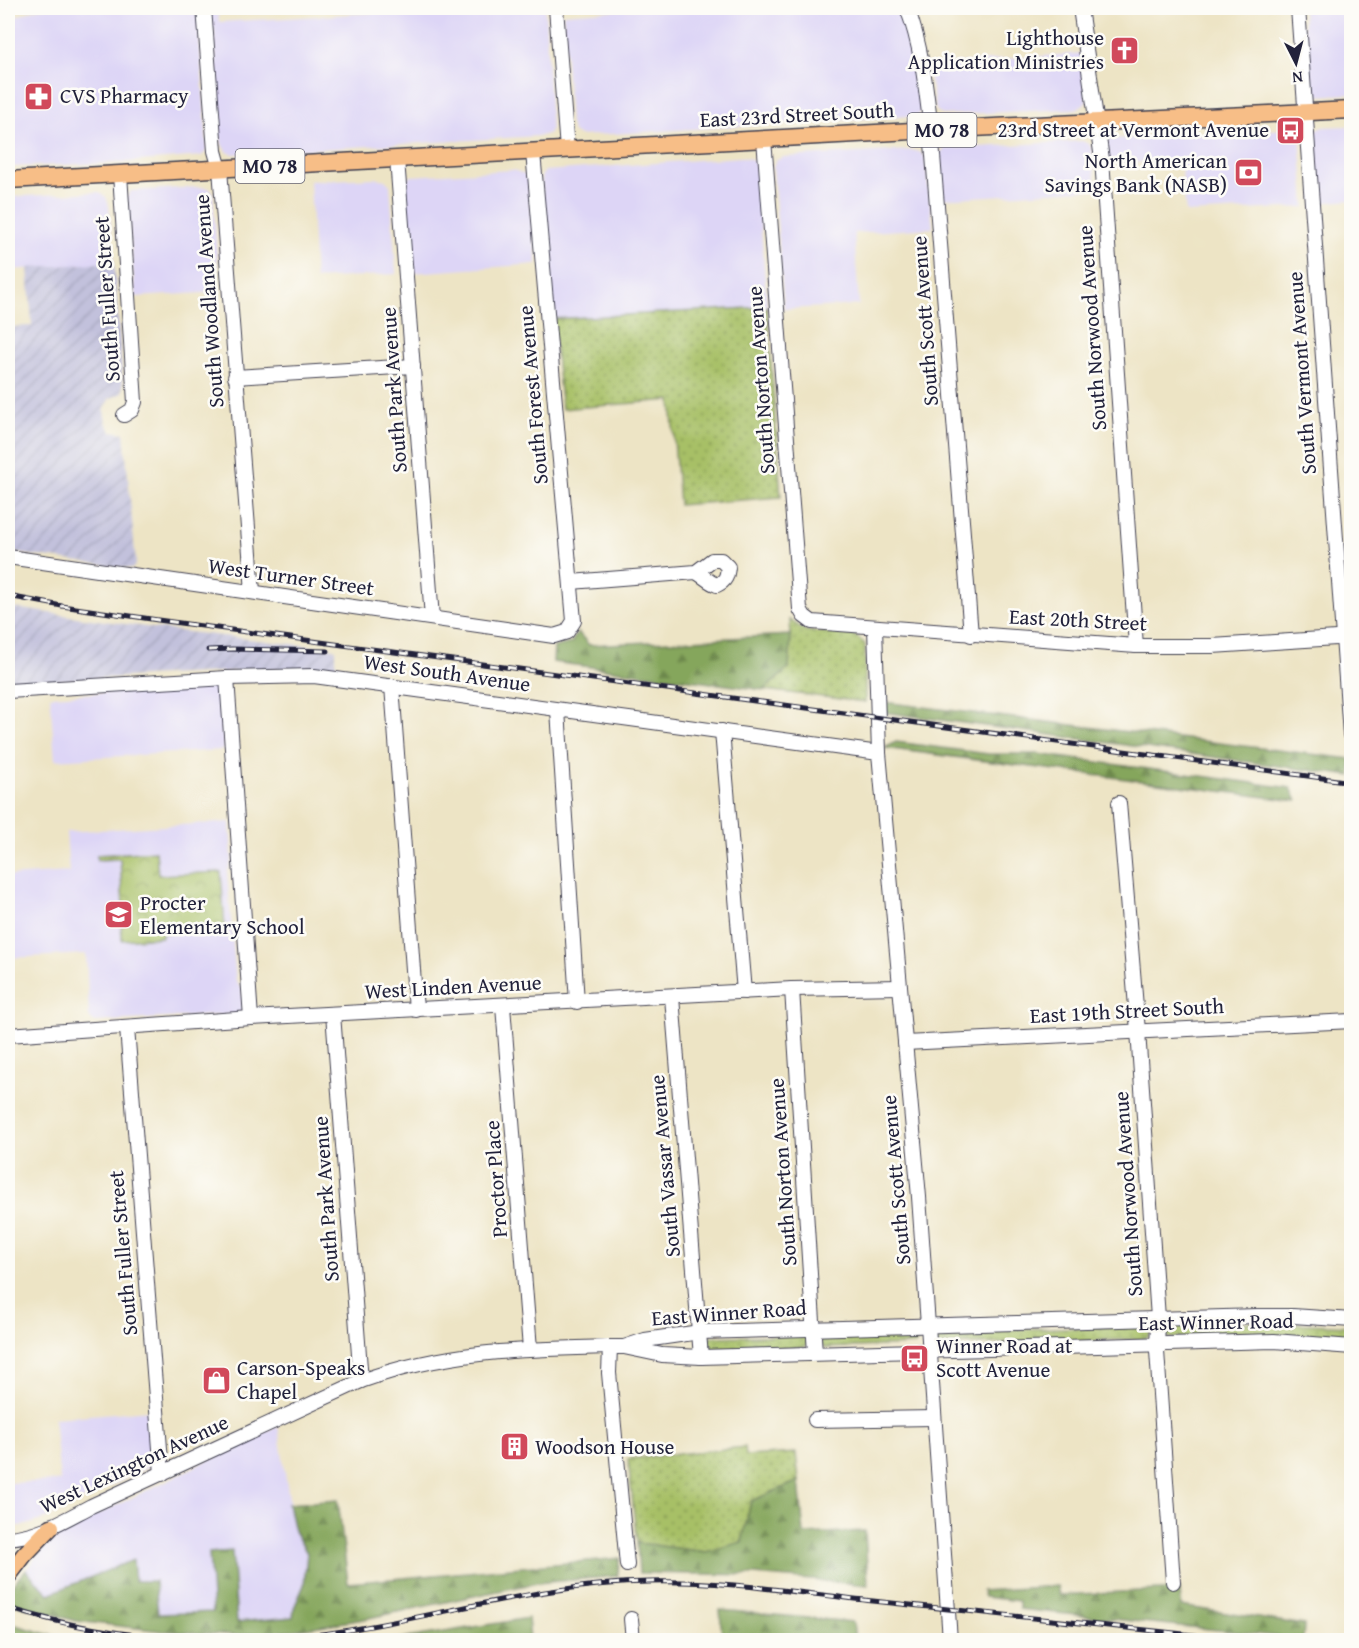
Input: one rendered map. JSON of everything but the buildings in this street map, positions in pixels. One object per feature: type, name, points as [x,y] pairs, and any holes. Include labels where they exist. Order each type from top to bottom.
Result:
[{"type":"main road","name":"East 23rd Street South","points":[[533,152],[931,130],[1352,111]]},
{"type":"main road","name":"MO 78","points":[[8,180],[533,152]]},
{"type":"main road","points":[[8,1576],[24,1555],[51,1527]]},
{"type":"street","name":"South Woodland Avenue","points":[[204,8],[215,155],[220,169],[253,592]]},
{"type":"street","points":[[556,8],[567,150]]},
{"type":"street","name":"South Scott Avenue","points":[[907,8],[923,65],[931,130],[971,635]]},
{"type":"street","name":"South Norwood Avenue","points":[[1080,8],[1102,159],[1136,646]]},
{"type":"street","name":"South Vermont Avenue","points":[[1298,8],[1348,638],[1350,735]]},
{"type":"street","name":"South Norton Avenue","points":[[764,140],[800,609],[804,616]]},
{"type":"street","name":"South Forest Avenue","points":[[533,152],[574,621],[567,632]]},
{"type":"street","name":"South Park Avenue","points":[[397,159],[432,618]]},
{"type":"street","name":"South Fuller Street","points":[[120,174],[135,402],[132,410],[124,416]]},
{"type":"street","points":[[235,377],[413,366]]},
{"type":"street","name":"West Turner Street","points":[[8,557],[554,636],[567,632]]},
{"type":"street","points":[[571,582],[696,572]]},
{"type":"street","name":"East 20th Street","points":[[804,616],[812,622],[1136,646],[1212,645],[1348,638]]},
{"type":"street","name":"South Scott Avenue","points":[[875,627],[879,753],[919,1197],[950,1641]]},
{"type":"street","name":"West South Avenue","points":[[8,692],[227,678],[314,676],[879,753]]},
{"type":"street","points":[[227,678],[251,1018]]},
{"type":"street","points":[[392,686],[416,1010]]},
{"type":"street","points":[[558,710],[577,1002]]},
{"type":"street","points":[[722,731],[744,992]]},
{"type":"street","name":"South Norwood Avenue","points":[[1119,803],[1158,1318],[1156,1344],[1173,1582]]},
{"type":"street","name":"West Linden Avenue","points":[[8,1035],[251,1018],[792,989],[900,987]]},
{"type":"street","name":"South Norton Avenue","points":[[792,989],[815,1353]]},
{"type":"street","name":"South Vassar Avenue","points":[[672,997],[701,1357]]},
{"type":"street","name":"Proctor Place","points":[[503,1006],[530,1349]]},
{"type":"street","name":"South Park Avenue","points":[[333,1014],[361,1381]]},
{"type":"street","name":"East 19th Street South","points":[[905,1043],[1352,1021]]},
{"type":"street","name":"South Fuller Street","points":[[127,1028],[162,1474]]},
{"type":"street","name":"East Winner Road","points":[[617,1347],[645,1340],[700,1332],[1158,1318],[1293,1316],[1352,1320]]},
{"type":"street","name":"East Winner Road","points":[[617,1347],[662,1355],[701,1357],[1274,1341],[1352,1347]]},
{"type":"street","points":[[617,1347],[609,1373],[627,1565]]},
{"type":"street","name":"West Lexington Avenue","points":[[8,1538],[31,1535],[51,1527],[91,1506],[361,1381],[388,1371],[450,1357],[499,1350],[617,1347]]},
{"type":"street","points":[[815,1420],[934,1418]]},
{"type":"street","points":[[631,1619],[633,1641]]},
{"type":"shaded area","points":[[39,8],[218,8],[219,22],[455,8],[545,8],[551,128],[548,134],[540,136],[233,154],[227,152],[222,145],[220,135],[214,28],[199,30],[207,145],[206,152],[201,156],[115,163],[8,167],[8,34],[15,34],[15,17]]},
{"type":"shaded area","points":[[651,8],[901,8],[912,44],[920,88],[921,109],[918,115],[912,116],[579,136],[573,132],[570,124],[563,14]]},
{"type":"shaded area","points":[[1303,8],[1351,8],[1351,94],[1317,96],[1311,92],[1308,84]]},
{"type":"shaded area","points":[[1083,53],[1087,101],[1076,109],[942,115],[936,110],[927,65]]},
{"type":"shaded area","points":[[1351,126],[1351,200],[1318,203],[1314,141],[1316,131],[1321,127]]},
{"type":"shaded area","points":[[1296,130],[1300,134],[1305,207],[1186,213],[1181,160],[1107,164],[1107,142],[1111,139]]},
{"type":"shaded area","points":[[1082,141],[1089,144],[1092,149],[1096,189],[941,199],[938,161],[944,149]]},
{"type":"shaded area","points":[[912,150],[920,152],[925,157],[933,228],[854,233],[859,305],[784,309],[773,168],[775,161],[783,157]]},
{"type":"shaded area","points":[[741,157],[751,159],[756,163],[767,307],[552,319],[541,177],[545,171]]},
{"type":"shaded area","points":[[513,170],[524,174],[528,180],[537,264],[412,273],[406,181],[411,176]]},
{"type":"shaded area","points":[[377,178],[385,180],[390,185],[396,274],[315,279],[310,181]]},
{"type":"shaded area","points":[[209,188],[213,193],[219,292],[135,297],[127,197],[131,191]]},
{"type":"shaded area","points":[[98,192],[106,197],[109,206],[114,262],[8,270],[8,197]]},
{"type":"shaded area","points":[[114,262],[123,385],[122,393],[109,399],[104,411],[111,431],[124,433],[136,564],[132,569],[8,552],[8,327],[32,326],[28,268]]},
{"type":"shaded area","points":[[8,607],[153,628],[336,649],[336,673],[284,669],[8,683]]},
{"type":"shaded area","points":[[215,686],[220,689],[224,750],[55,760],[50,696]]},
{"type":"shaded area","name":"Procter Elementary School","points":[[230,822],[232,860],[227,873],[236,981],[242,989],[243,1011],[239,1014],[93,1022],[89,1017],[86,954],[8,958],[8,876],[69,872],[66,832]]},
{"type":"shaded area","points":[[151,1410],[154,1459],[152,1465],[47,1518],[27,1525],[8,1527],[8,1483],[60,1481],[54,1418]]},
{"type":"shaded area","points":[[278,1426],[294,1531],[307,1553],[304,1585],[294,1608],[294,1617],[237,1622],[232,1551],[209,1553],[213,1612],[158,1614],[155,1581],[134,1581],[133,1560],[48,1594],[26,1570],[45,1545],[74,1526]]},
{"type":"green space","points":[[767,307],[781,497],[679,505],[671,400],[562,409],[552,319]]},
{"type":"green space","points":[[790,620],[806,631],[855,635],[865,644],[865,702],[764,690],[789,668]]},
{"type":"green space","points":[[578,632],[589,645],[791,635],[789,668],[764,690],[553,662],[554,647],[571,643]]},
{"type":"green space","points":[[883,702],[1351,759],[1351,776],[883,712]]},
{"type":"green space","points":[[896,742],[989,754],[1037,754],[1291,788],[1297,801],[884,748]]},
{"type":"green space","points":[[156,851],[158,875],[221,872],[225,929],[162,933],[162,937],[122,940],[121,923],[124,922],[120,859],[97,860],[97,855]]},
{"type":"green space","points":[[1261,1322],[1351,1326],[1351,1343],[1170,1338],[1165,1336],[1165,1328],[1169,1325]]},
{"type":"green space","points":[[1148,1327],[1150,1333],[1148,1337],[1141,1339],[938,1345],[934,1342],[933,1337],[936,1332],[941,1331]]},
{"type":"green space","points":[[912,1332],[917,1337],[915,1345],[825,1348],[821,1345],[822,1336],[825,1334]]},
{"type":"green space","points":[[804,1335],[807,1338],[805,1347],[713,1351],[707,1345],[708,1340],[712,1337]]},
{"type":"green space","points":[[745,1447],[746,1456],[796,1453],[799,1481],[751,1501],[742,1542],[706,1552],[637,1543],[628,1459]]},
{"type":"green space","points":[[799,1481],[804,1534],[865,1531],[868,1585],[754,1575],[639,1573],[637,1543],[706,1552],[742,1542],[751,1501]]},
{"type":"green space","points":[[338,1500],[348,1583],[620,1558],[617,1576],[537,1583],[364,1619],[294,1630],[238,1635],[162,1631],[76,1621],[8,1602],[11,1588],[26,1570],[49,1594],[133,1560],[135,1581],[155,1581],[158,1614],[213,1612],[209,1553],[232,1551],[237,1622],[293,1617],[294,1608],[304,1585],[307,1553],[294,1531],[288,1504]]},
{"type":"green space","points":[[1057,1586],[1059,1595],[1180,1589],[1181,1606],[1304,1625],[1303,1639],[1019,1609],[1019,1601],[984,1597],[982,1591]]},
{"type":"green space","points":[[720,1610],[853,1622],[855,1640],[722,1640]]},
{"type":"green space","points":[[528,1618],[530,1640],[395,1640]]},
{"type":"green space","points":[[8,1623],[69,1640],[8,1640]]},
{"type":"railway","points":[[8,596],[158,620],[1352,782]]},
{"type":"railway","points":[[208,650],[328,651]]},
{"type":"railway","points":[[255,1640],[354,1629],[550,1591],[649,1582],[705,1583],[761,1588],[1240,1640]]},
{"type":"railway","points":[[8,1608],[96,1629],[187,1640]]},
{"type":"place","name":"Lighthouse Application Ministries","points":[[1125,50]]},
{"type":"place","name":"CVS Pharmacy","points":[[39,96]]},
{"type":"place","name":"23rd Street at Vermont Avenue","points":[[1290,130]]},
{"type":"place","name":"North American Savings Bank (NASB)","points":[[1248,173]]},
{"type":"place","name":"Procter Elementary School","points":[[119,915]]},
{"type":"place","name":"Winner Road at Scott Avenue","points":[[915,1358]]},
{"type":"place","name":"Carson-Speaks Chapel","points":[[216,1380]]},
{"type":"place","name":"Woodson House","points":[[514,1447]]}]
